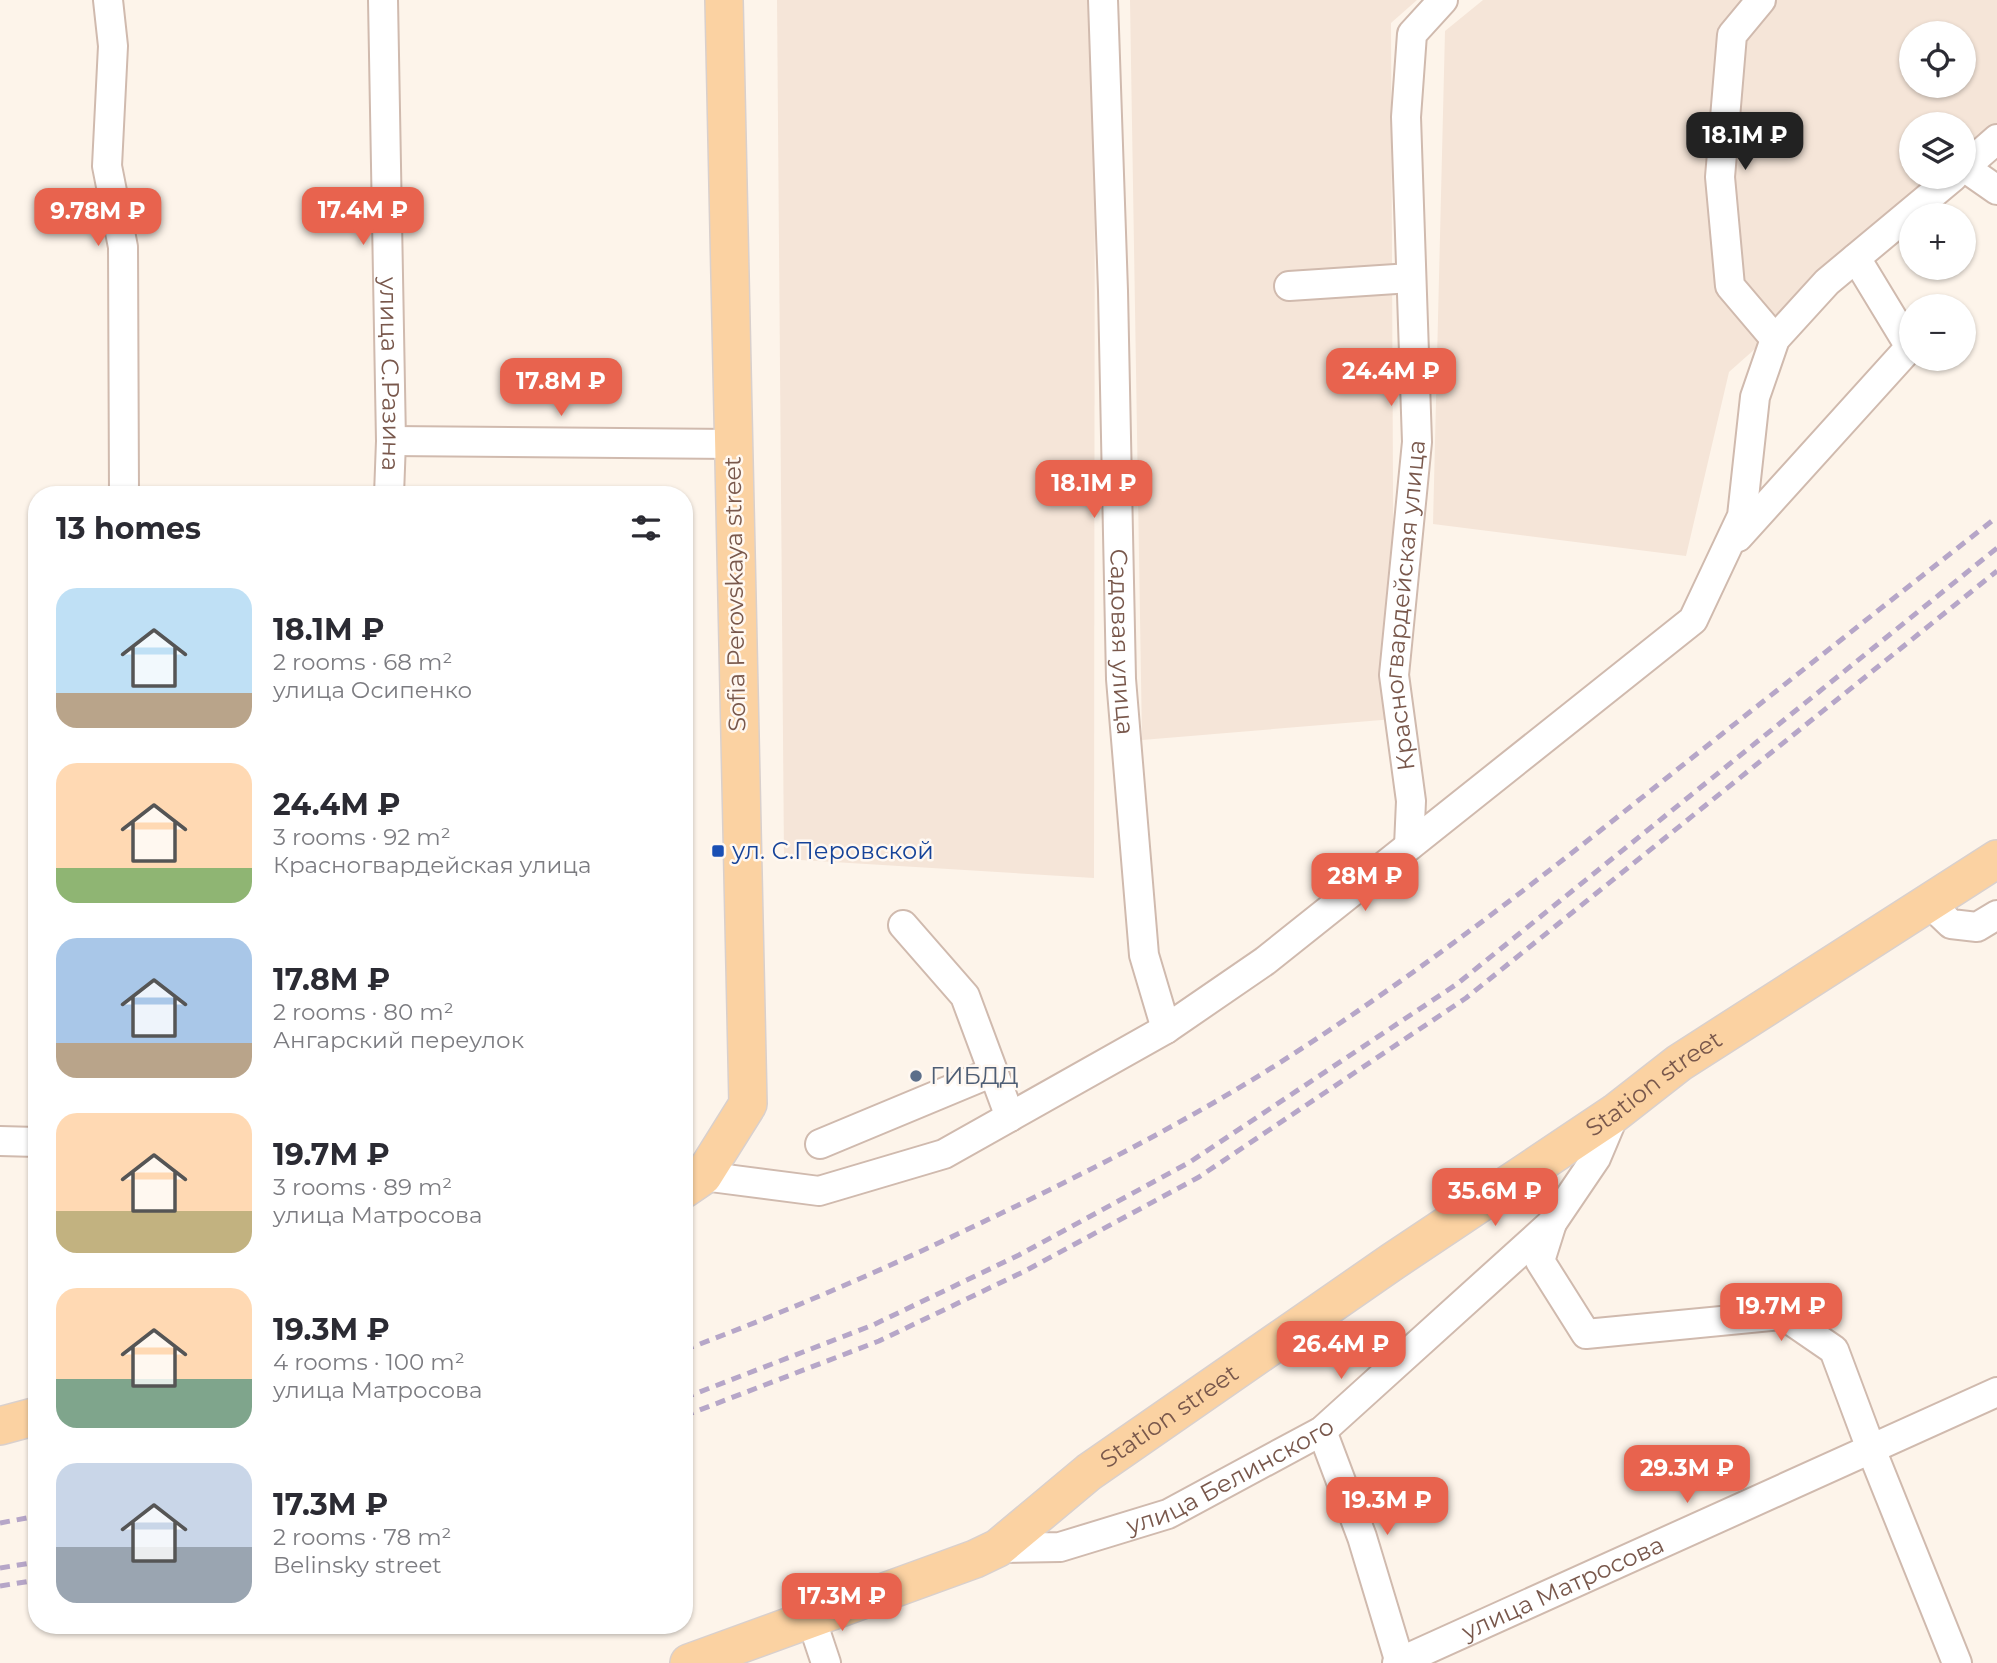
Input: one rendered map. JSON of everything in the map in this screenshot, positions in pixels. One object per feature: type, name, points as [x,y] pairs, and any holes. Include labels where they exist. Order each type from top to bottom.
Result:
[{"type":"main road","name":"Sofia Perovskaya street","points":[[694,1182],[748,1104],[724,0]]},
{"type":"main road","name":"Station street","points":[[986,1553],[1089,1472],[1392,1262],[1615,1113],[1679,1063],[1997,859]]},
{"type":"main road","points":[[0,1426],[28,1418]]},
{"type":"main road","points":[[689,1663],[986,1553]]},
{"type":"street","points":[[108,0],[113,46],[107,166],[123,247],[124,486]]},
{"type":"street","name":"улица С.Разина","points":[[383,0],[391,441],[389,486]]},
{"type":"street","name":"Садовая улица","points":[[1103,0],[1113,291],[1121,679],[1144,955],[1166,1029]]},
{"type":"street","name":"Красногвардейская улица","points":[[1409,846],[1411,801],[1394,674],[1417,442],[1406,117],[1412,34],[1443,0]]},
{"type":"street","points":[[1761,0],[1732,35],[1720,177],[1730,286],[1775,339]]},
{"type":"street","points":[[1976,157],[1997,139]]},
{"type":"street","points":[[1976,175],[1997,190]]},
{"type":"street","points":[[694,1182],[819,1191],[944,1154],[1166,1029],[1265,961],[1693,620],[1742,516],[1755,397],[1775,339],[1827,282],[1939,189]]},
{"type":"street","points":[[1726,549],[1910,347],[1856,258]]},
{"type":"street","points":[[1289,286],[1411,278]]},
{"type":"street","points":[[391,441],[732,444]]},
{"type":"street","points":[[1928,902],[1951,924],[1977,927],[1997,915]]},
{"type":"street","points":[[903,925],[965,996],[1010,1116]]},
{"type":"street","points":[[820,1144],[993,1072]]},
{"type":"street","name":"улица Белинского","points":[[986,1553],[1060,1547],[1168,1514],[1322,1431],[1552,1223],[1596,1158],[1615,1113]]},
{"type":"street","points":[[0,1141],[28,1142]]},
{"type":"street","points":[[1552,1223],[1540,1261],[1586,1334],[1783,1315],[1833,1350],[1957,1663]]},
{"type":"street","name":"улица Матросова","points":[[1399,1663],[1997,1392]]},
{"type":"street","points":[[1322,1431],[1362,1537],[1399,1663]]},
{"type":"street","points":[[811,1618],[826,1663]]},
{"type":"shaded area","points":[[777,0],[1095,0],[1094,878],[784,859]]},
{"type":"shaded area","points":[[1130,0],[1417,0],[1391,23],[1394,719],[1142,740]]},
{"type":"shaded area","points":[[1483,0],[1997,0],[1997,134],[1976,153],[1976,112],[1899,112],[1899,189],[1935,189],[1920,203],[1899,203],[1899,221],[1729,372],[1686,556],[1433,524],[1445,31]]},
{"type":"railway","points":[[693,1346],[913,1255],[1058,1186],[1128,1150],[1265,1072],[1368,1004],[1518,894],[1997,517]]},
{"type":"railway","points":[[693,1395],[873,1325],[1019,1255],[1190,1162],[1457,984],[1997,548]]},
{"type":"railway","points":[[693,1413],[879,1341],[1025,1271],[1199,1177],[1466,998],[1997,571]]},
{"type":"railway","points":[[0,1523],[28,1518]]},
{"type":"railway","points":[[0,1568],[28,1563]]},
{"type":"railway","points":[[0,1586],[28,1581]]},
{"type":"place","name":"ул. С.Перовской","points":[[718,851]]},
{"type":"place","name":"ГИБДД","points":[[916,1076]]}]
